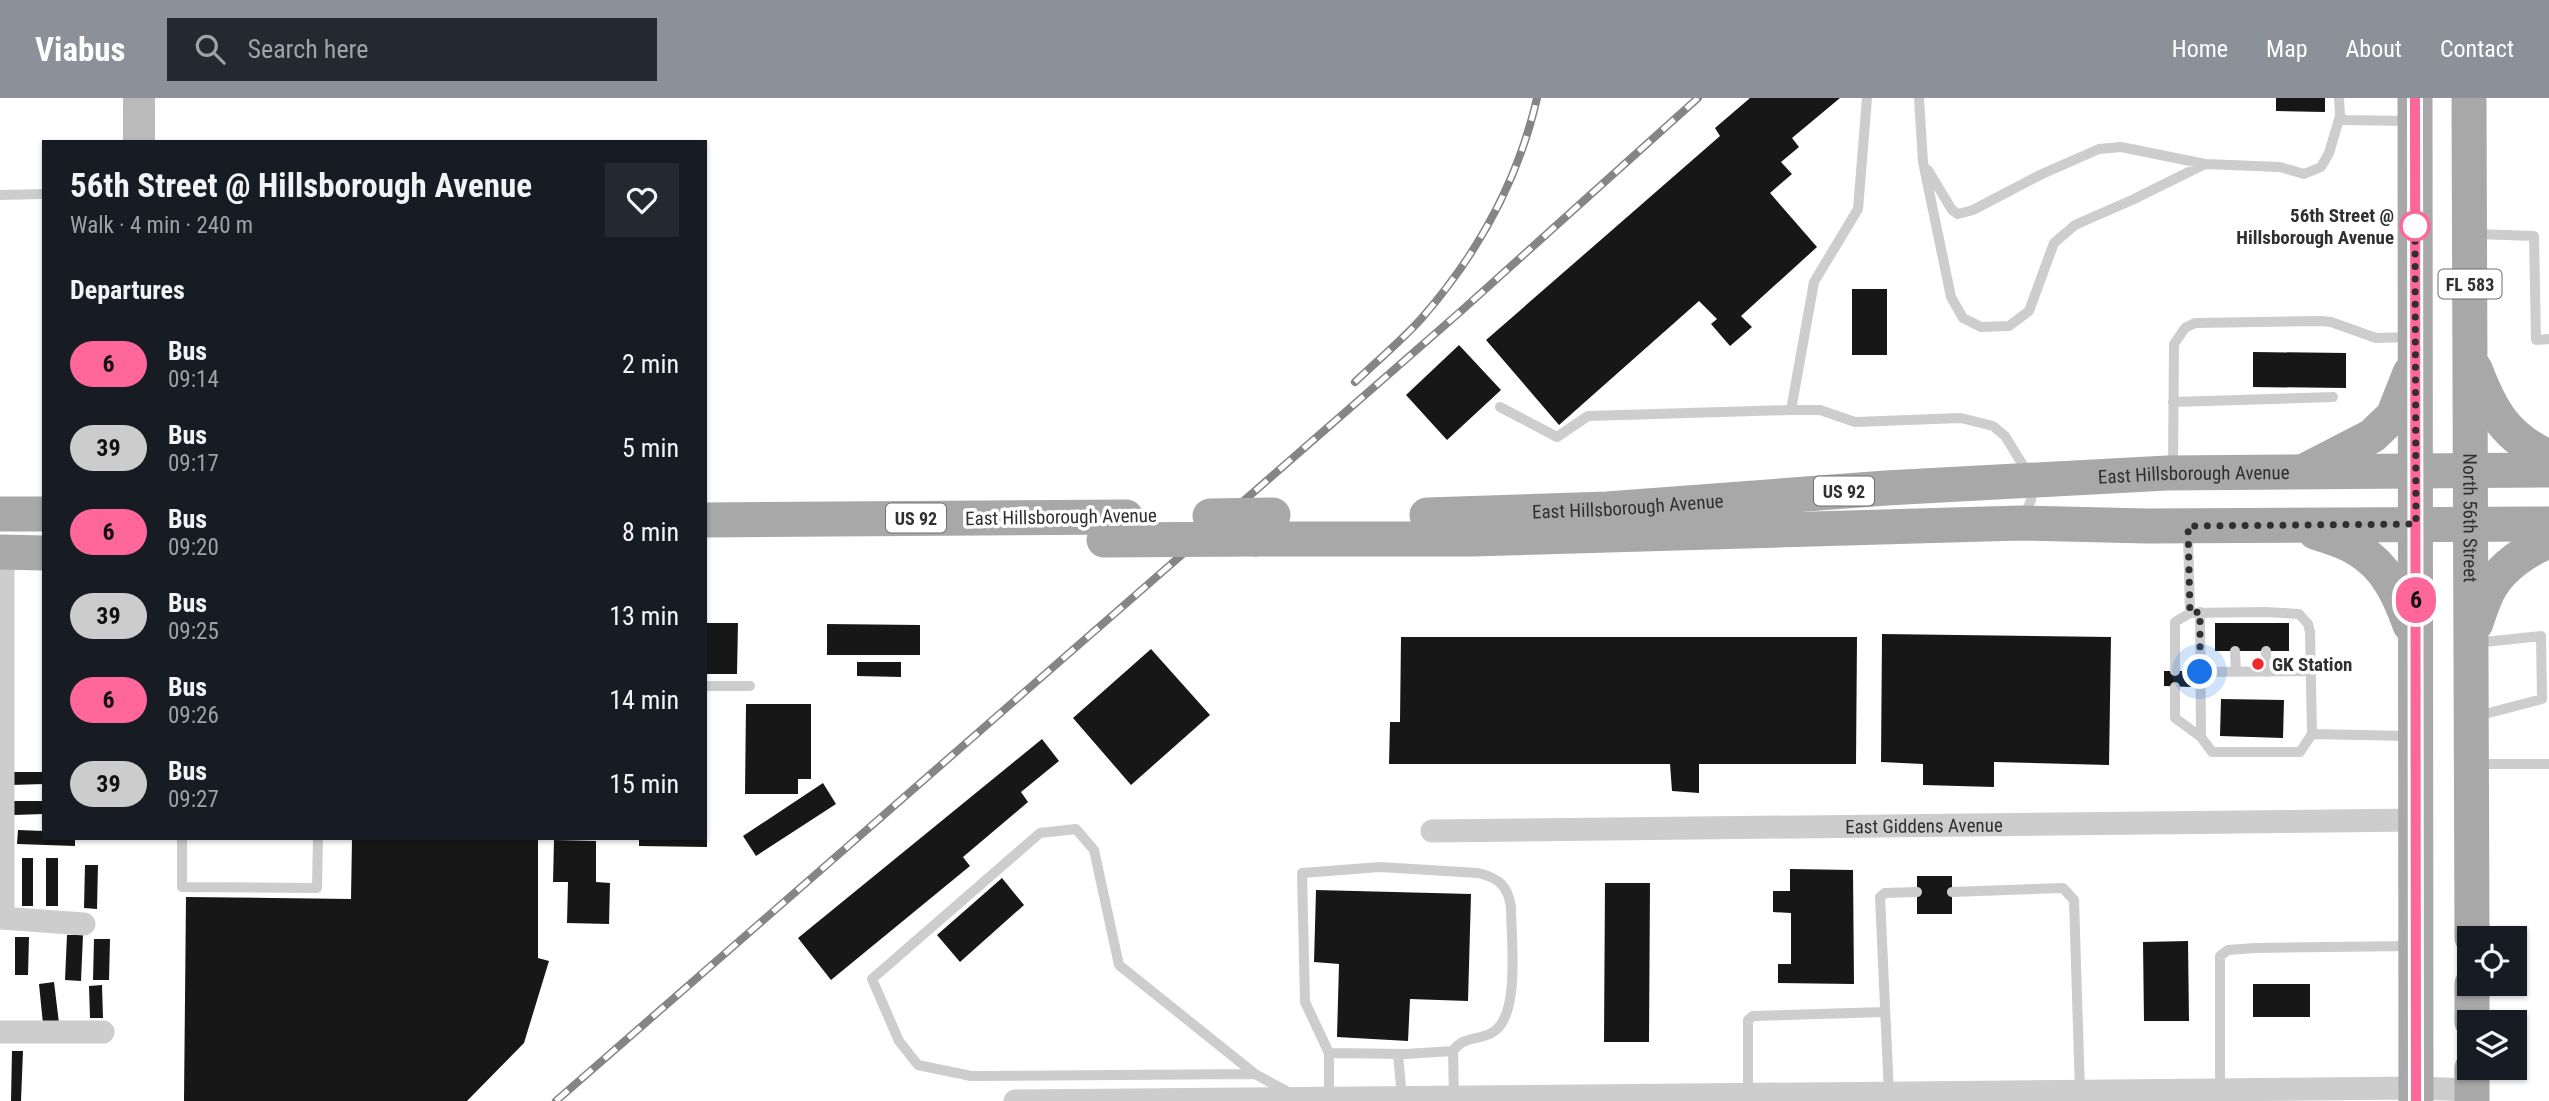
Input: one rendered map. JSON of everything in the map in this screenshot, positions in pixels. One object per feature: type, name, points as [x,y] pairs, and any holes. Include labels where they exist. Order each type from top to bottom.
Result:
[{"type":"main road","name":"North 56th Street","points":[[2469,98],[2472,926]]},
{"type":"main road","name":"FL 583","points":[[2415,110],[2416,1094]]},
{"type":"main road","points":[[2302,472],[2372,436],[2393,416],[2415,349]]},
{"type":"main road","points":[[2470,355],[2489,405],[2508,429],[2549,457]]},
{"type":"main road","name":"East Hillsborough Avenue","points":[[707,520],[1115,528],[1264,527],[1471,514],[1593,510],[2173,473],[2549,470]]},
{"type":"main road","points":[[0,514],[42,514]]},
{"type":"main road","name":"East Hillsborough Avenue","points":[[1264,527],[1472,539],[2020,523],[2188,526],[2549,524]]},
{"type":"main road","points":[[2299,525],[2357,549],[2384,570],[2400,596],[2416,645]]},
{"type":"main road","name":"East Hillsborough Avenue","points":[[707,543],[1115,528]]},
{"type":"main road","points":[[2472,638],[2491,586],[2511,564],[2549,541]]},
{"type":"main road","points":[[1,552],[42,553]]},
{"type":"street","points":[[139,98],[139,140]]},
{"type":"street","points":[[1,552],[1,918],[84,924]]},
{"type":"street","name":"East Giddens Avenue","points":[[1432,831],[2417,820]]},
{"type":"street","points":[[0,1032],[103,1032]]},
{"type":"street","points":[[1014,1101],[1297,1099],[1329,1096],[1403,1099],[1454,1096],[1889,1094],[1960,1097],[2080,1092],[2115,1096],[2221,1090],[2347,1095],[2416,1094],[2472,1086]]},
{"type":"lane","points":[[1791,410],[1814,282],[1858,209],[1867,98]]},
{"type":"lane","points":[[1919,98],[1923,162],[1951,297],[1964,318],[1981,327],[2009,326],[2029,311],[2054,243],[2075,225],[2132,201],[2205,164]]},
{"type":"lane","points":[[1923,162],[1952,210],[1958,214],[1973,210],[2042,174],[2099,149],[2121,147],[2205,164],[2280,167],[2304,174],[2321,167],[2329,153],[2340,116],[2339,98]]},
{"type":"lane","points":[[2340,116],[2344,120],[2415,110]]},
{"type":"lane","points":[[0,195],[42,194]]},
{"type":"lane","points":[[2469,233],[2534,236],[2536,340],[2549,339]]},
{"type":"lane","points":[[2173,473],[2174,344],[2185,328],[2195,323],[2321,321],[2415,349]]},
{"type":"lane","points":[[2173,402],[2333,397]]},
{"type":"lane","points":[[1500,407],[1556,438],[1588,416],[1791,410],[1820,411],[1855,422],[1961,418],[1993,426],[2005,436],[2032,480],[2031,500],[2020,523]]},
{"type":"lane","points":[[2188,526],[2200,672],[2201,737]]},
{"type":"lane","points":[[2175,671],[2175,622],[2195,613],[2266,617],[2291,612],[2304,618],[2310,632],[2312,734],[2300,752],[2212,751],[2201,737],[2175,718],[2175,687]]},
{"type":"lane","points":[[2472,638],[2546,632],[2542,699],[2472,718]]},
{"type":"lane","points":[[2235,651],[2236,672]]},
{"type":"lane","points":[[2266,651],[2267,672]]},
{"type":"lane","points":[[2200,672],[2311,671]]},
{"type":"lane","points":[[707,686],[750,686]]},
{"type":"lane","points":[[2312,734],[2417,736]]},
{"type":"lane","points":[[2472,764],[2549,764]]},
{"type":"lane","points":[[1255,1074],[971,1076],[918,1065],[899,1041],[872,979],[1040,833],[1076,829],[1094,850],[1119,965],[1255,1074],[1297,1099]]},
{"type":"lane","points":[[182,840],[182,887],[317,888],[318,840]]},
{"type":"lane","points":[[1329,1096],[1329,1053],[1305,1002],[1302,873],[1355,868],[1478,873],[1497,879],[1507,891],[1511,907],[1510,1007],[1497,1030],[1461,1041],[1453,1051],[1454,1096]]},
{"type":"lane","points":[[1952,892],[2063,887],[2074,900],[2080,1092]]},
{"type":"lane","points":[[1889,1094],[1880,897],[1885,893],[1917,892]]},
{"type":"lane","points":[[2221,1090],[2220,956],[2228,950],[2417,946]]},
{"type":"lane","points":[[1748,1095],[1748,1020],[1752,1016],[1885,1012]]},
{"type":"lane","points":[[1329,1053],[1398,1054],[1453,1051]]},
{"type":"lane","points":[[1398,1054],[1403,1099]]},
{"type":"building","points":[[1750,98],[1840,98],[1792,138],[1799,147],[1781,162],[1792,174],[1770,193],[1817,247],[1741,316],[1752,327],[1730,346],[1711,324],[1717,319],[1699,301],[1559,425],[1486,340],[1720,136],[1715,128]]},
{"type":"building","points":[[2276,98],[2325,98],[2325,112],[2276,111]]},
{"type":"building","points":[[1852,289],[1887,289],[1887,355],[1852,355]]},
{"type":"building","points":[[1459,345],[1501,390],[1447,440],[1406,395]]},
{"type":"building","points":[[2253,352],[2346,353],[2346,388],[2253,387]]},
{"type":"building","points":[[707,623],[738,623],[737,674],[707,674]]},
{"type":"building","points":[[2215,623],[2289,623],[2289,651],[2215,651]]},
{"type":"building","points":[[827,624],[920,625],[920,655],[827,655]]},
{"type":"building","points":[[1882,634],[2111,637],[2109,765],[1994,762],[1994,787],[1923,785],[1923,764],[1881,762]]},
{"type":"building","points":[[1401,637],[1857,637],[1856,764],[1699,764],[1699,793],[1672,791],[1670,764],[1389,764],[1390,722],[1400,722]]},
{"type":"building","points":[[1151,649],[1210,715],[1131,785],[1073,718]]},
{"type":"building","points":[[857,662],[901,662],[901,677],[857,676]]},
{"type":"building","points":[[2164,671],[2191,671],[2191,687],[2164,686]]},
{"type":"building","points":[[2221,699],[2284,700],[2283,738],[2220,736]]},
{"type":"building","points":[[746,704],[811,704],[811,779],[798,779],[798,794],[745,794]]},
{"type":"building","points":[[1042,739],[1059,761],[1021,792],[1028,802],[963,857],[970,866],[831,980],[798,938]]},
{"type":"building","points":[[11,772],[42,772],[42,784],[11,785]]},
{"type":"building","points":[[823,783],[836,804],[756,856],[743,836]]},
{"type":"building","points":[[13,801],[42,801],[42,814],[13,815]]},
{"type":"building","points":[[18,830],[42,831],[42,840],[75,840],[75,846],[17,844]]},
{"type":"building","points":[[352,840],[538,840],[538,958],[549,961],[524,1043],[467,1101],[184,1101],[186,897],[351,899]]},
{"type":"building","points":[[554,840],[596,841],[596,882],[610,883],[609,924],[567,923],[568,882],[553,882]]},
{"type":"building","points":[[639,840],[707,840],[707,847],[639,846]]},
{"type":"building","points":[[22,858],[33,858],[33,906],[22,906]]},
{"type":"building","points":[[46,858],[58,858],[58,906],[46,906]]},
{"type":"building","points":[[85,865],[98,865],[97,909],[84,908]]},
{"type":"building","points":[[1790,869],[1853,870],[1854,984],[1778,983],[1778,964],[1791,964],[1791,913],[1773,912],[1773,891],[1790,891]]},
{"type":"building","points":[[1917,876],[1952,876],[1952,914],[1917,914]]},
{"type":"building","points":[[1002,878],[1024,905],[960,962],[937,935]]},
{"type":"building","points":[[1605,883],[1650,883],[1649,1042],[1604,1042]]},
{"type":"building","points":[[1316,890],[1471,894],[1468,1001],[1410,999],[1408,1041],[1337,1037],[1339,964],[1314,962]]},
{"type":"building","points":[[67,935],[83,935],[81,981],[65,980]]},
{"type":"building","points":[[15,937],[29,937],[28,975],[15,975]]},
{"type":"building","points":[[94,939],[110,939],[109,980],[93,980]]},
{"type":"building","points":[[2188,941],[2189,1021],[2144,1021],[2143,942]]},
{"type":"building","points":[[54,982],[59,1023],[43,1024],[39,984]]},
{"type":"building","points":[[2253,984],[2310,984],[2310,1017],[2253,1017]]},
{"type":"building","points":[[102,985],[103,1018],[90,1018],[89,986]]},
{"type":"building","points":[[12,1051],[23,1051],[21,1101],[11,1101]]},
{"type":"railway","points":[[1355,382],[1421,319],[1477,243],[1507,188],[1519,159],[1537,98]]},
{"type":"railway","points":[[556,1101],[1460,312],[1698,98]]},
{"type":"bus line","name":"6","points":[[2415,98],[2416,1101]]},
{"type":"place","name":"56th Street @ Hillsborough Avenue","points":[[2415,226]]},
{"type":"place","name":"GK Station","points":[[2258,664]]},
{"type":"route","points":[[2200,672],[2200,612],[2190,613],[2188,526],[2416,524],[2415,226]]}]
